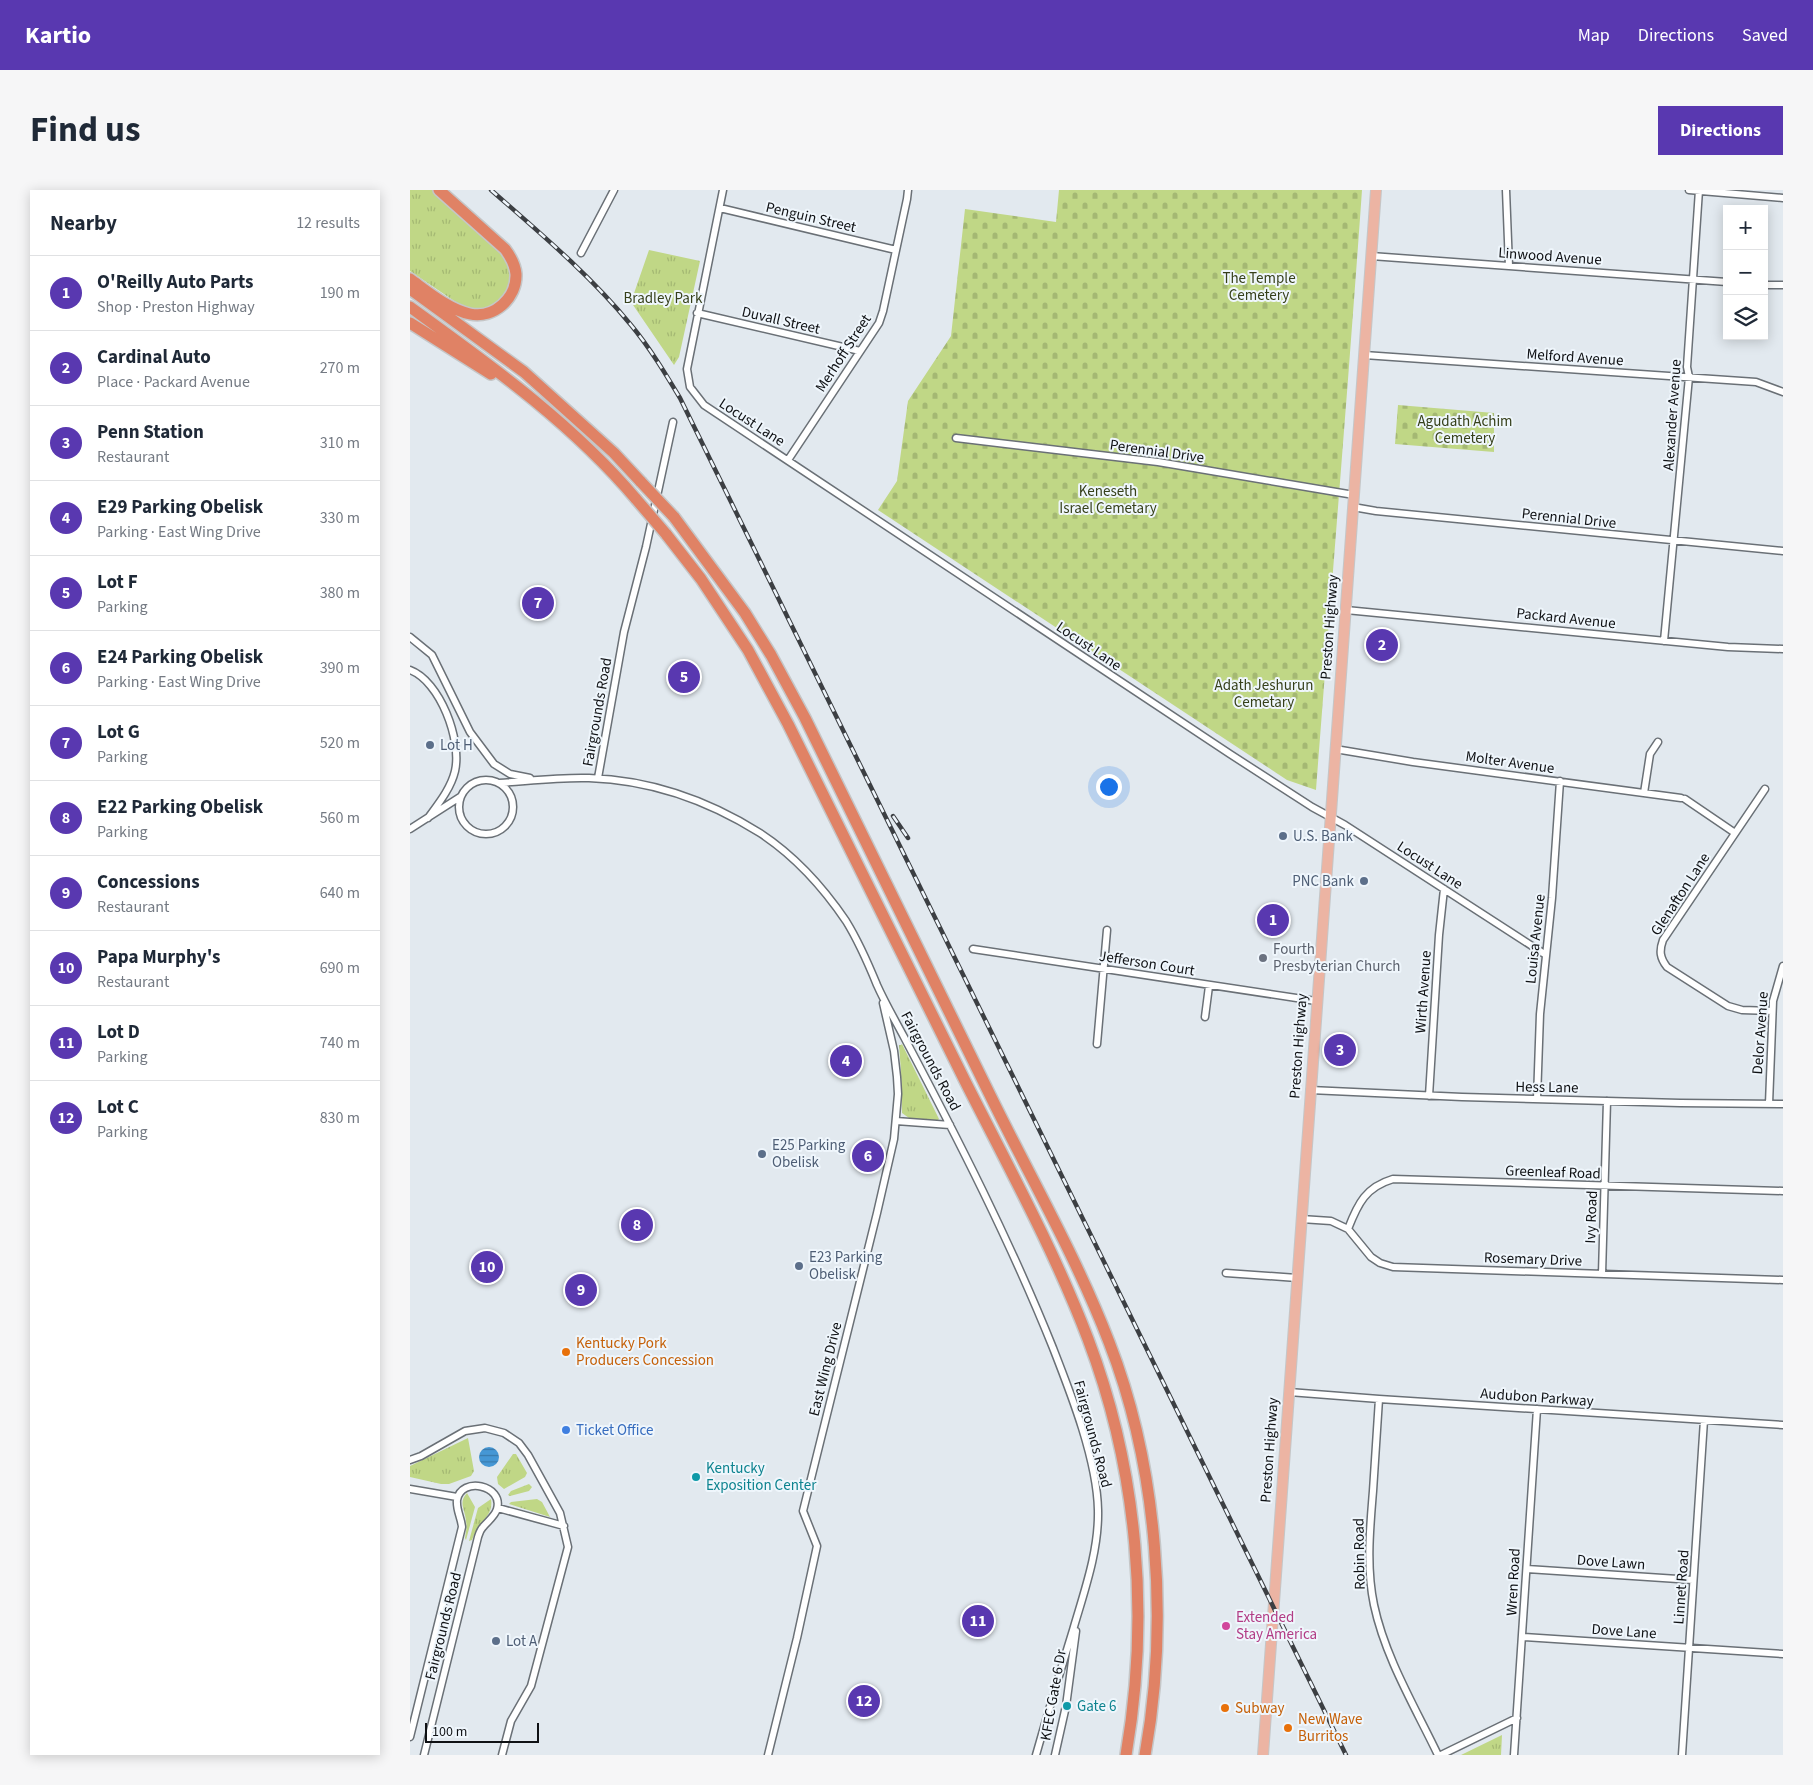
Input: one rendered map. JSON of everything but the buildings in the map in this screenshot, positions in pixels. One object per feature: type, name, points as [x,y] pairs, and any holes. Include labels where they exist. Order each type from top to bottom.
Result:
[{"type":"highway","points":[[410,279],[457,310],[475,315],[488,314],[499,308],[510,297],[514,288],[516,281],[515,267],[506,249],[439,190]]},
{"type":"highway","points":[[410,290],[524,372],[614,452],[674,517],[745,613],[771,655],[805,718],[996,1108],[1081,1276],[1124,1384],[1137,1438],[1154,1544],[1157,1623],[1156,1663],[1145,1755]]},
{"type":"highway","points":[[410,307],[517,387],[585,445],[619,478],[701,579],[748,650],[788,724],[1021,1193],[1065,1285],[1088,1341],[1115,1427],[1130,1499],[1136,1557],[1138,1610],[1136,1670],[1126,1755]]},
{"type":"highway","points":[[410,323],[466,360],[517,387]]},
{"type":"main road","name":"Preston Highway","points":[[1263,1755],[1376,190]]},
{"type":"street","points":[[580,253],[614,190]]},
{"type":"street","name":"Locust Lane","points":[[723,190],[686,369],[694,394],[712,410],[1214,743],[1312,807],[1345,825],[1405,863],[1546,956]]},
{"type":"street","name":"Merhoff Street","points":[[788,460],[879,323],[908,190]]},
{"type":"street","points":[[1506,190],[1509,266]]},
{"type":"street","points":[[1688,190],[1783,198]]},
{"type":"street","name":"Alexander Avenue","points":[[1664,641],[1689,377],[1692,279],[1699,190]]},
{"type":"street","name":"Penguin Street","points":[[720,208],[896,250]]},
{"type":"street","name":"Linwood Avenue","points":[[1371,256],[1723,282]]},
{"type":"street","points":[[1768,285],[1783,286]]},
{"type":"street","name":"Duvall Street","points":[[697,313],[860,351]]},
{"type":"street","name":"Melford Avenue","points":[[1364,355],[1756,382],[1783,392]]},
{"type":"street","name":"Fairgrounds Road","points":[[673,422],[624,632],[598,778],[641,784],[680,794],[719,810],[761,834],[791,856],[823,891],[846,921],[858,941],[877,985],[987,1198],[1036,1306],[1067,1385],[1085,1444],[1093,1472],[1098,1512],[1093,1555],[1079,1610],[1036,1755]]},
{"type":"street","name":"Perennial Drive","points":[[956,438],[1158,462],[1354,495]]},
{"type":"street","name":"Perennial Drive","points":[[1353,508],[1783,551]]},
{"type":"street","name":"Packard Avenue","points":[[1346,610],[1728,647],[1783,649]]},
{"type":"street","points":[[410,637],[432,655],[470,732],[494,764],[510,774],[541,780]]},
{"type":"street","points":[[410,670],[423,677],[441,701],[456,742],[456,770],[442,799],[428,818]]},
{"type":"street","points":[[1644,793],[1650,754],[1658,742]]},
{"type":"street","name":"Molter Avenue","points":[[1335,749],[1413,762],[1683,798],[1735,833]]},
{"type":"street","points":[[498,782],[506,788],[514,804],[510,821],[496,833],[488,835],[478,834],[470,830],[464,823],[458,806],[460,797],[472,783],[481,780],[498,782],[598,778]]},
{"type":"street","name":"Louisa Avenue","points":[[1537,1099],[1540,1014],[1552,898],[1560,781]]},
{"type":"street","name":"Glenafton Lane","points":[[1764,789],[1664,940],[1660,947],[1660,955],[1667,967],[1728,1006],[1742,1010],[1772,1011]]},
{"type":"street","points":[[410,829],[460,797]]},
{"type":"street","name":"Wirth Avenue","points":[[1428,1096],[1444,889]]},
{"type":"street","points":[[1096,1044],[1107,930]]},
{"type":"street","name":"Jefferson Court","points":[[973,949],[1316,1001]]},
{"type":"street","name":"Delor Avenue","points":[[1769,1104],[1772,1011],[1775,988],[1783,966]]},
{"type":"street","name":"East Wing Drive","points":[[768,1755],[797,1638],[817,1546],[803,1511],[892,1151],[898,1094],[894,1051],[885,1010],[877,985]]},
{"type":"street","points":[[1204,1017],[1209,986]]},
{"type":"street","name":"Hess Lane","points":[[1310,1090],[1428,1096],[1783,1104]]},
{"type":"street","name":"Ivy Road","points":[[1602,1274],[1607,1101]]},
{"type":"street","points":[[896,1121],[950,1124]]},
{"type":"street","name":"Greenleaf Road","points":[[1348,1229],[1356,1209],[1367,1193],[1382,1182],[1393,1180],[1783,1191]]},
{"type":"street","points":[[1301,1219],[1331,1221],[1348,1229]]},
{"type":"street","name":"Rosemary Drive","points":[[1348,1229],[1371,1257],[1380,1263],[1393,1267],[1783,1280]]},
{"type":"street","points":[[1226,1273],[1297,1278]]},
{"type":"street","name":"Audubon Parkway","points":[[1288,1392],[1783,1426]]},
{"type":"street","name":"Robin Road","points":[[1379,1399],[1370,1531],[1369,1565],[1371,1592],[1385,1641],[1400,1677],[1440,1755]]},
{"type":"street","name":"Wren Road","points":[[1514,1755],[1537,1410]]},
{"type":"street","name":"Linnet Road","points":[[1682,1755],[1704,1420]]},
{"type":"street","points":[[410,1460],[422,1456],[465,1431],[486,1428],[504,1433],[519,1443],[528,1455],[560,1513],[568,1547],[531,1686],[511,1721],[502,1755]]},
{"type":"street","points":[[410,1489],[457,1498],[462,1491],[472,1486],[482,1486],[493,1493],[498,1500],[498,1508],[564,1526]]},
{"type":"street","name":"Fairgrounds Road","points":[[410,1736],[462,1527],[456,1508],[457,1498]]},
{"type":"street","name":"Fairgrounds Road","points":[[424,1755],[478,1538],[482,1528],[498,1508]]},
{"type":"street","name":"Dove Lawn","points":[[1527,1569],[1693,1580]]},
{"type":"street","name":"KFEC Gate 6 Dr","points":[[1054,1755],[1066,1706],[1079,1610]]},
{"type":"street","name":"Dove Lane","points":[[1523,1637],[1783,1654]]},
{"type":"street","points":[[1440,1755],[1517,1718]]},
{"type":"green space","points":[[410,190],[433,190],[502,251],[509,262],[512,279],[504,298],[483,311],[466,309],[410,271]]},
{"type":"green space","points":[[1059,190],[1362,190],[1316,790],[1287,780],[878,510],[897,481],[908,401],[951,336],[965,209],[1056,222]]},
{"type":"green space","name":"Bradley Park","points":[[649,250],[700,261],[679,357],[674,365],[631,302]]},
{"type":"green space","name":"Agudath Achim Cemetery","points":[[1398,405],[1494,413],[1494,452],[1395,444]]},
{"type":"green space","points":[[902,1044],[939,1119],[937,1121],[909,1118],[902,1113],[899,1045]]},
{"type":"green space","points":[[468,1438],[474,1471],[471,1476],[449,1484],[410,1477],[410,1466]]},
{"type":"green space","points":[[513,1454],[516,1454],[527,1473],[525,1477],[504,1489],[498,1484],[497,1477]]},
{"type":"green space","points":[[529,1484],[532,1487],[529,1491],[508,1495],[511,1491]]},
{"type":"green space","points":[[467,1493],[475,1507],[466,1540],[466,1523],[462,1503]]},
{"type":"green space","points":[[491,1499],[488,1515],[472,1540],[469,1541],[478,1508]]},
{"type":"green space","points":[[537,1499],[542,1502],[550,1517],[509,1504],[511,1502]]},
{"type":"green space","points":[[1502,1735],[1501,1755],[1461,1755]]},
{"type":"water","points":[[489,1447],[496,1450],[499,1457],[496,1464],[489,1467],[482,1464],[479,1457],[482,1450]]},
{"type":"railway","points":[[491,190],[599,289],[645,343],[680,398],[1346,1755]]},
{"type":"railway","points":[[893,816],[908,838]]},
{"type":"place","name":"Lot G","points":[[538,603]]},
{"type":"place","name":"Cardinal Auto","points":[[1382,645]]},
{"type":"place","name":"Lot F","points":[[684,677]]},
{"type":"place","name":"Lot H","points":[[430,745]]},
{"type":"place","name":"U.S. Bank","points":[[1283,836]]},
{"type":"place","name":"PNC Bank","points":[[1364,881]]},
{"type":"place","name":"O'Reilly Auto Parts","points":[[1273,920]]},
{"type":"place","name":"Fourth Presbyterian Church","points":[[1263,958]]},
{"type":"place","name":"Penn Station","points":[[1340,1050]]},
{"type":"place","name":"E29 Parking Obelisk","points":[[846,1061]]},
{"type":"place","name":"E25 Parking Obelisk","points":[[762,1154]]},
{"type":"place","name":"E24 Parking Obelisk","points":[[868,1156]]},
{"type":"place","name":"E22 Parking Obelisk","points":[[637,1225]]},
{"type":"place","name":"E23 Parking Obelisk","points":[[799,1266]]},
{"type":"place","name":"Papa Murphy's","points":[[487,1267]]},
{"type":"place","name":"Concessions","points":[[581,1290]]},
{"type":"place","name":"Kentucky Pork Producers Concession","points":[[566,1352]]},
{"type":"place","name":"Ticket Office","points":[[566,1430]]},
{"type":"place","name":"Kentucky Exposition Center","points":[[696,1477]]},
{"type":"place","name":"Lot D","points":[[978,1621]]},
{"type":"place","name":"Extended Stay America","points":[[1226,1626]]},
{"type":"place","name":"Lot A","points":[[496,1641]]},
{"type":"place","name":"Lot C","points":[[864,1701]]},
{"type":"place","name":"Gate 6","points":[[1067,1706]]},
{"type":"place","name":"Subway","points":[[1225,1708]]},
{"type":"place","name":"New Wave Burritos","points":[[1288,1728]]},
{"type":"park label","name":"The Temple Cemetery","points":[[1259,286]]},
{"type":"park label","name":"Keneseth Israel Cemetary","points":[[1108,500]]},
{"type":"park label","name":"Adath Jeshurun Cemetary","points":[[1264,694]]}]
